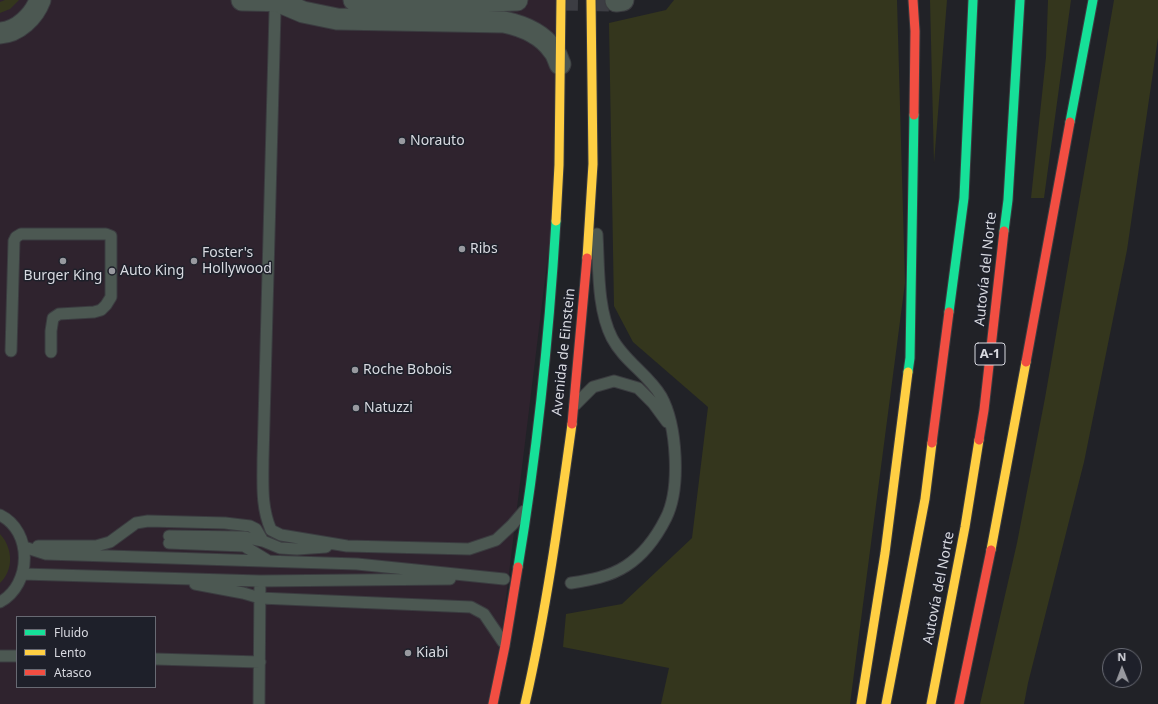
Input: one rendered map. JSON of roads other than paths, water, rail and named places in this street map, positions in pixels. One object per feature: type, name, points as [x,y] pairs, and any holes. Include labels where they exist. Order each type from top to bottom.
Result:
[{"type":"main road","name":"Avenida de Einstein","points":[[493,704],[505,646],[528,506],[551,296],[559,165],[561,0]]},
{"type":"main road","name":"Avenida de Einstein","points":[[525,704],[537,652],[556,534],[574,406],[584,298],[593,164],[591,0]]},
{"type":"main road","points":[[861,704],[885,553],[910,358],[915,31],[913,0]]},
{"type":"main road","points":[[886,704],[925,499],[964,198],[974,0]]},
{"type":"main road","name":"Autovía del Norte","points":[[931,704],[965,527],[984,410],[1008,200],[1020,0]]},
{"type":"main road","points":[[960,704],[990,552],[1093,0]]},
{"type":"street","points":[[242,0],[302,0]]},
{"type":"street","points":[[354,0],[459,2],[517,0]]},
{"type":"street","points":[[0,34],[19,26],[31,16],[43,1]]},
{"type":"street","points":[[277,1],[303,12],[337,19],[504,22],[520,26],[535,33],[554,50],[560,64]]},
{"type":"lane","points":[[277,1],[275,12],[263,408],[263,504],[265,517],[271,530],[282,535],[347,546]]},
{"type":"lane","points":[[571,583],[600,578],[626,566],[650,545],[667,517],[674,490],[675,454],[672,428],[668,412],[660,396],[646,377],[629,361],[612,339],[602,311],[593,164]]},
{"type":"lane","points":[[11,351],[14,242],[16,237],[21,234],[106,234],[111,236],[111,297],[102,310],[94,312],[59,314],[53,318],[51,331],[51,352]]},
{"type":"lane","points":[[574,406],[593,387],[614,381],[638,388],[653,403],[672,428]]},
{"type":"lane","points":[[267,561],[244,546],[169,540],[244,538],[263,541],[280,548],[297,549],[347,546],[469,549],[496,540],[512,525],[528,506]]},
{"type":"lane","points":[[0,515],[17,530],[24,546],[25,560],[22,574],[15,589],[0,602]]},
{"type":"lane","points":[[24,546],[96,546],[110,542],[136,523],[148,521],[224,523],[250,526],[256,529],[263,541]]},
{"type":"lane","points":[[22,574],[260,581],[504,579],[357,564],[46,554],[24,546]]},
{"type":"lane","points":[[157,578],[243,593],[260,598],[471,606],[484,614],[505,646]]},
{"type":"lane","points":[[259,704],[260,581]]},
{"type":"lane","points":[[0,656],[16,656]]},
{"type":"lane","points":[[156,659],[260,662]]},
{"type":"tunnel","points":[[557,0],[616,1]]},
{"type":"place","name":"Norauto","points":[[402,141]]},
{"type":"place","name":"Ribs","points":[[462,249]]},
{"type":"place","name":"Burger King","points":[[63,261]]},
{"type":"place","name":"Foster's Hollywood","points":[[194,261]]},
{"type":"place","name":"Auto King","points":[[112,271]]},
{"type":"place","name":"Roche Bobois","points":[[355,370]]},
{"type":"place","name":"Natuzzi","points":[[356,408]]},
{"type":"place","name":"Kiabi","points":[[408,653]]}]
